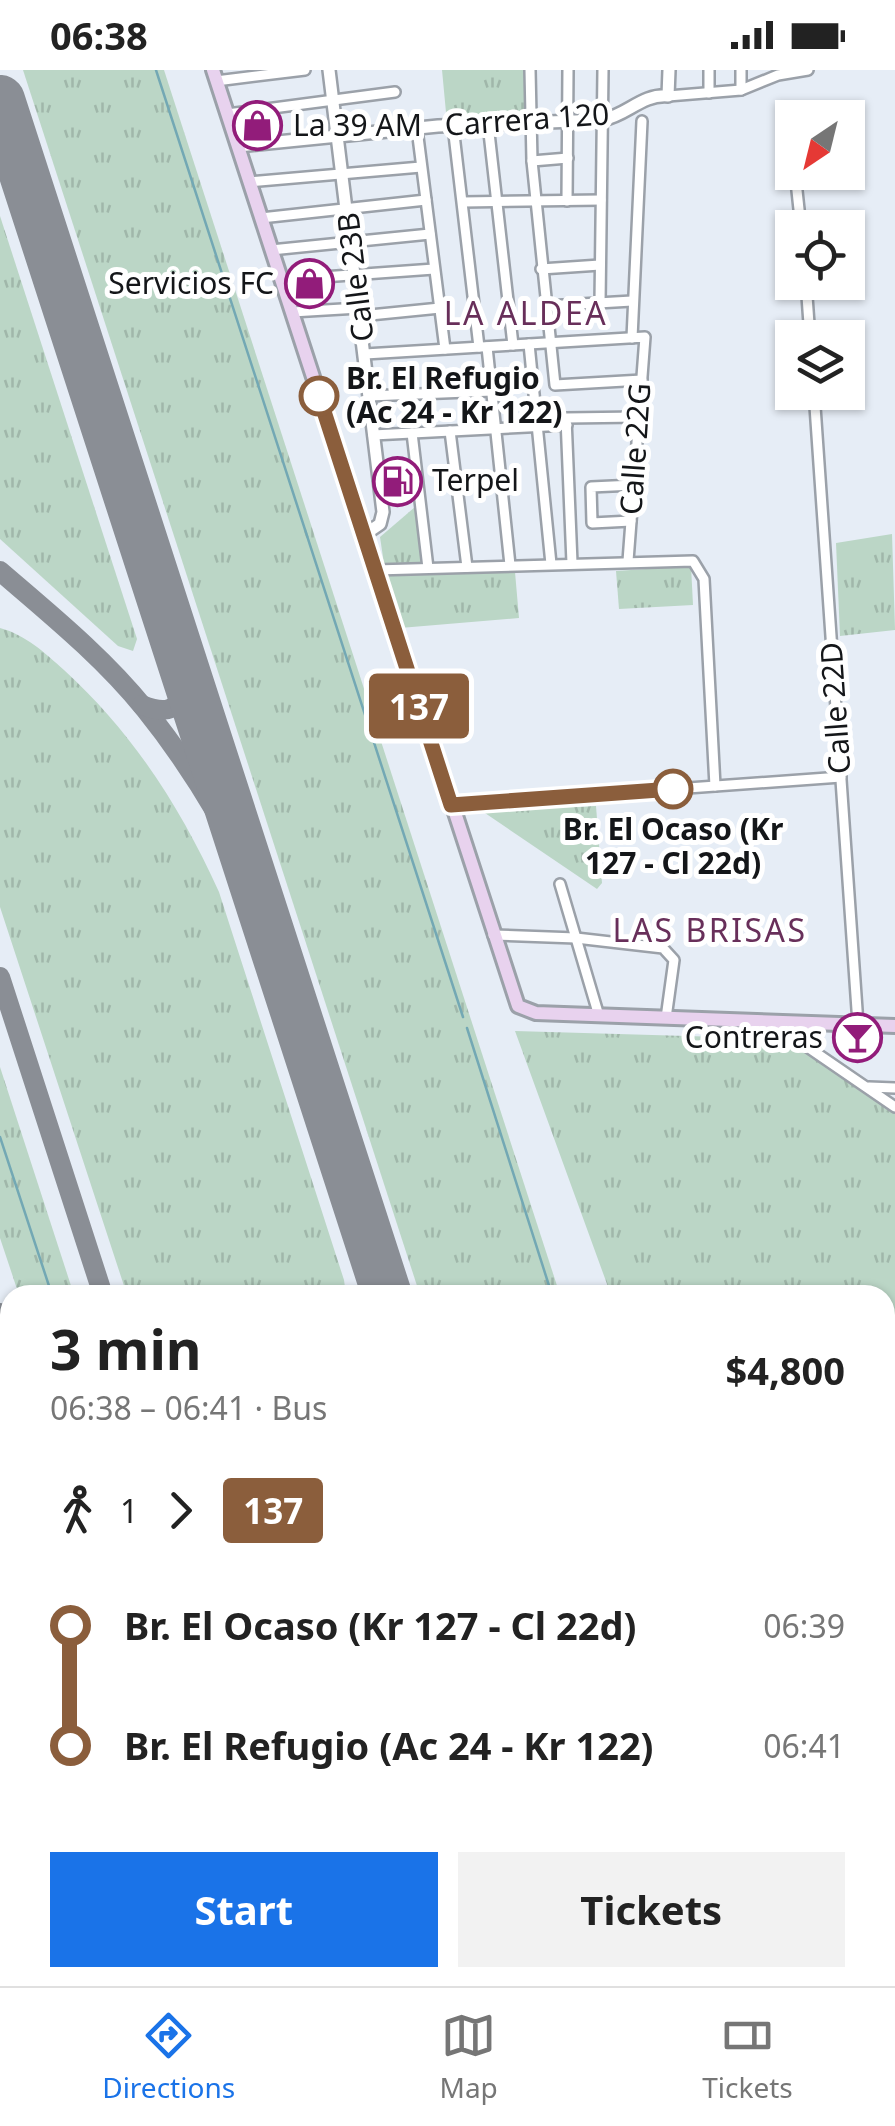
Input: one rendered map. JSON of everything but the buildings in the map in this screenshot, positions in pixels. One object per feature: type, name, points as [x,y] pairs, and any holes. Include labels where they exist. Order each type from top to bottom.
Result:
[{"type":"main road","points":[[214,75],[518,1006],[536,1014],[895,1026]]},
{"type":"street","points":[[214,75],[305,70]]},
{"type":"street","name":"Calle 23B","points":[[329,70],[384,516],[380,524],[364,534]]},
{"type":"street","points":[[530,70],[532,161],[555,385],[642,380]]},
{"type":"street","points":[[567,201],[568,70]]},
{"type":"street","points":[[600,303],[603,70]]},
{"type":"street","points":[[668,96],[669,70]]},
{"type":"street","points":[[709,70],[709,93]]},
{"type":"street","points":[[741,70],[741,90]]},
{"type":"street","name":"Carrera 120","points":[[238,146],[452,126],[602,120],[622,114],[648,97],[741,90],[778,75],[808,70]]},
{"type":"street","points":[[227,114],[395,92]]},
{"type":"street","points":[[365,354],[632,338],[642,121]]},
{"type":"street","points":[[488,124],[513,345]]},
{"type":"street","points":[[452,126],[492,391],[510,565]]},
{"type":"street","points":[[416,129],[445,349]]},
{"type":"street","points":[[532,161],[568,158]]},
{"type":"street","points":[[249,182],[422,167]]},
{"type":"street","points":[[260,218],[426,200]]},
{"type":"street","points":[[463,202],[601,200]]},
{"type":"street","points":[[271,250],[430,234]]},
{"type":"street","points":[[541,269],[600,265]]},
{"type":"street","points":[[281,280],[434,269]]},
{"type":"street","points":[[546,306],[632,301]]},
{"type":"street","points":[[292,312],[440,308]]},
{"type":"street","name":"Calle 22G","points":[[628,561],[645,337],[632,338]]},
{"type":"street","points":[[529,344],[551,564]]},
{"type":"street","points":[[368,396],[492,391]]},
{"type":"street","name":"Calle 22D","points":[[815,410],[858,1024]]},
{"type":"street","points":[[373,435],[639,417]]},
{"type":"street","points":[[567,422],[572,563]]},
{"type":"street","points":[[450,431],[466,566]]},
{"type":"street","points":[[412,433],[428,568]]},
{"type":"street","points":[[631,521],[592,524],[590,487],[634,485]]},
{"type":"street","points":[[376,570],[687,559],[698,565],[704,579],[715,786]]},
{"type":"street","points":[[451,805],[841,778]]},
{"type":"street","points":[[560,884],[599,1016]]},
{"type":"street","points":[[493,935],[653,944],[668,951],[674,960],[666,1018]]},
{"type":"street","points":[[770,1021],[895,1107]]},
{"type":"street","points":[[866,1087],[895,1088]]},
{"type":"green space","points":[[23,70],[164,70],[557,1285],[417,1285]]},
{"type":"green space","points":[[442,70],[525,70],[526,117],[447,123]]},
{"type":"green space","points":[[0,216],[137,639],[133,651],[118,646],[0,539]]},
{"type":"green space","points":[[415,507],[423,563],[384,564],[380,537]]},
{"type":"green space","points":[[892,534],[895,630],[840,636],[836,543]]},
{"type":"green space","points":[[691,566],[693,605],[619,609],[616,571]]},
{"type":"green space","points":[[515,572],[519,618],[400,628],[384,575]]},
{"type":"green space","points":[[0,628],[42,651],[112,719],[153,773],[204,861],[219,892],[345,1285],[124,1285],[0,907]]},
{"type":"green space","points":[[596,806],[602,883],[597,889],[482,811]]},
{"type":"green space","points":[[515,1031],[787,1039],[895,1114],[895,1285],[607,1285]]},
{"type":"green space","points":[[0,1067],[71,1285],[16,1285],[0,1238]]},
{"type":"waterway","points":[[156,70],[463,1017]]},
{"type":"waterway","points":[[467,1028],[549,1285]]},
{"type":"waterway","points":[[0,1137],[49,1285]]},
{"type":"taxiway","points":[[0,571],[94,654],[145,709],[202,790],[251,877]]},
{"type":"taxiway","points":[[142,705],[164,710],[177,704],[183,667]]},
{"type":"taxiway","points":[[0,977],[100,1285]]},
{"type":"runway","points":[[0,100],[384,1285]]},
{"type":"bus line","name":"137","points":[[319,396],[451,805],[673,789]]},
{"type":"place","name":"La 39 AM","points":[[258,126]]},
{"type":"place","name":"Servicios FC","points":[[309,284]]},
{"type":"place","name":"Br. El Refugio (Ac 24 - Kr 122)","points":[[319,396]]},
{"type":"place","name":"Terpel","points":[[397,481]]},
{"type":"place","name":"Br. El Ocaso (Kr 127 - Cl 22d)","points":[[673,789]]},
{"type":"place","name":"Contreras","points":[[858,1038]]},
{"type":"district","name":"LA ALDEA","points":[[526,314]]},
{"type":"district","name":"LAS BRISAS","points":[[710,931]]}]
